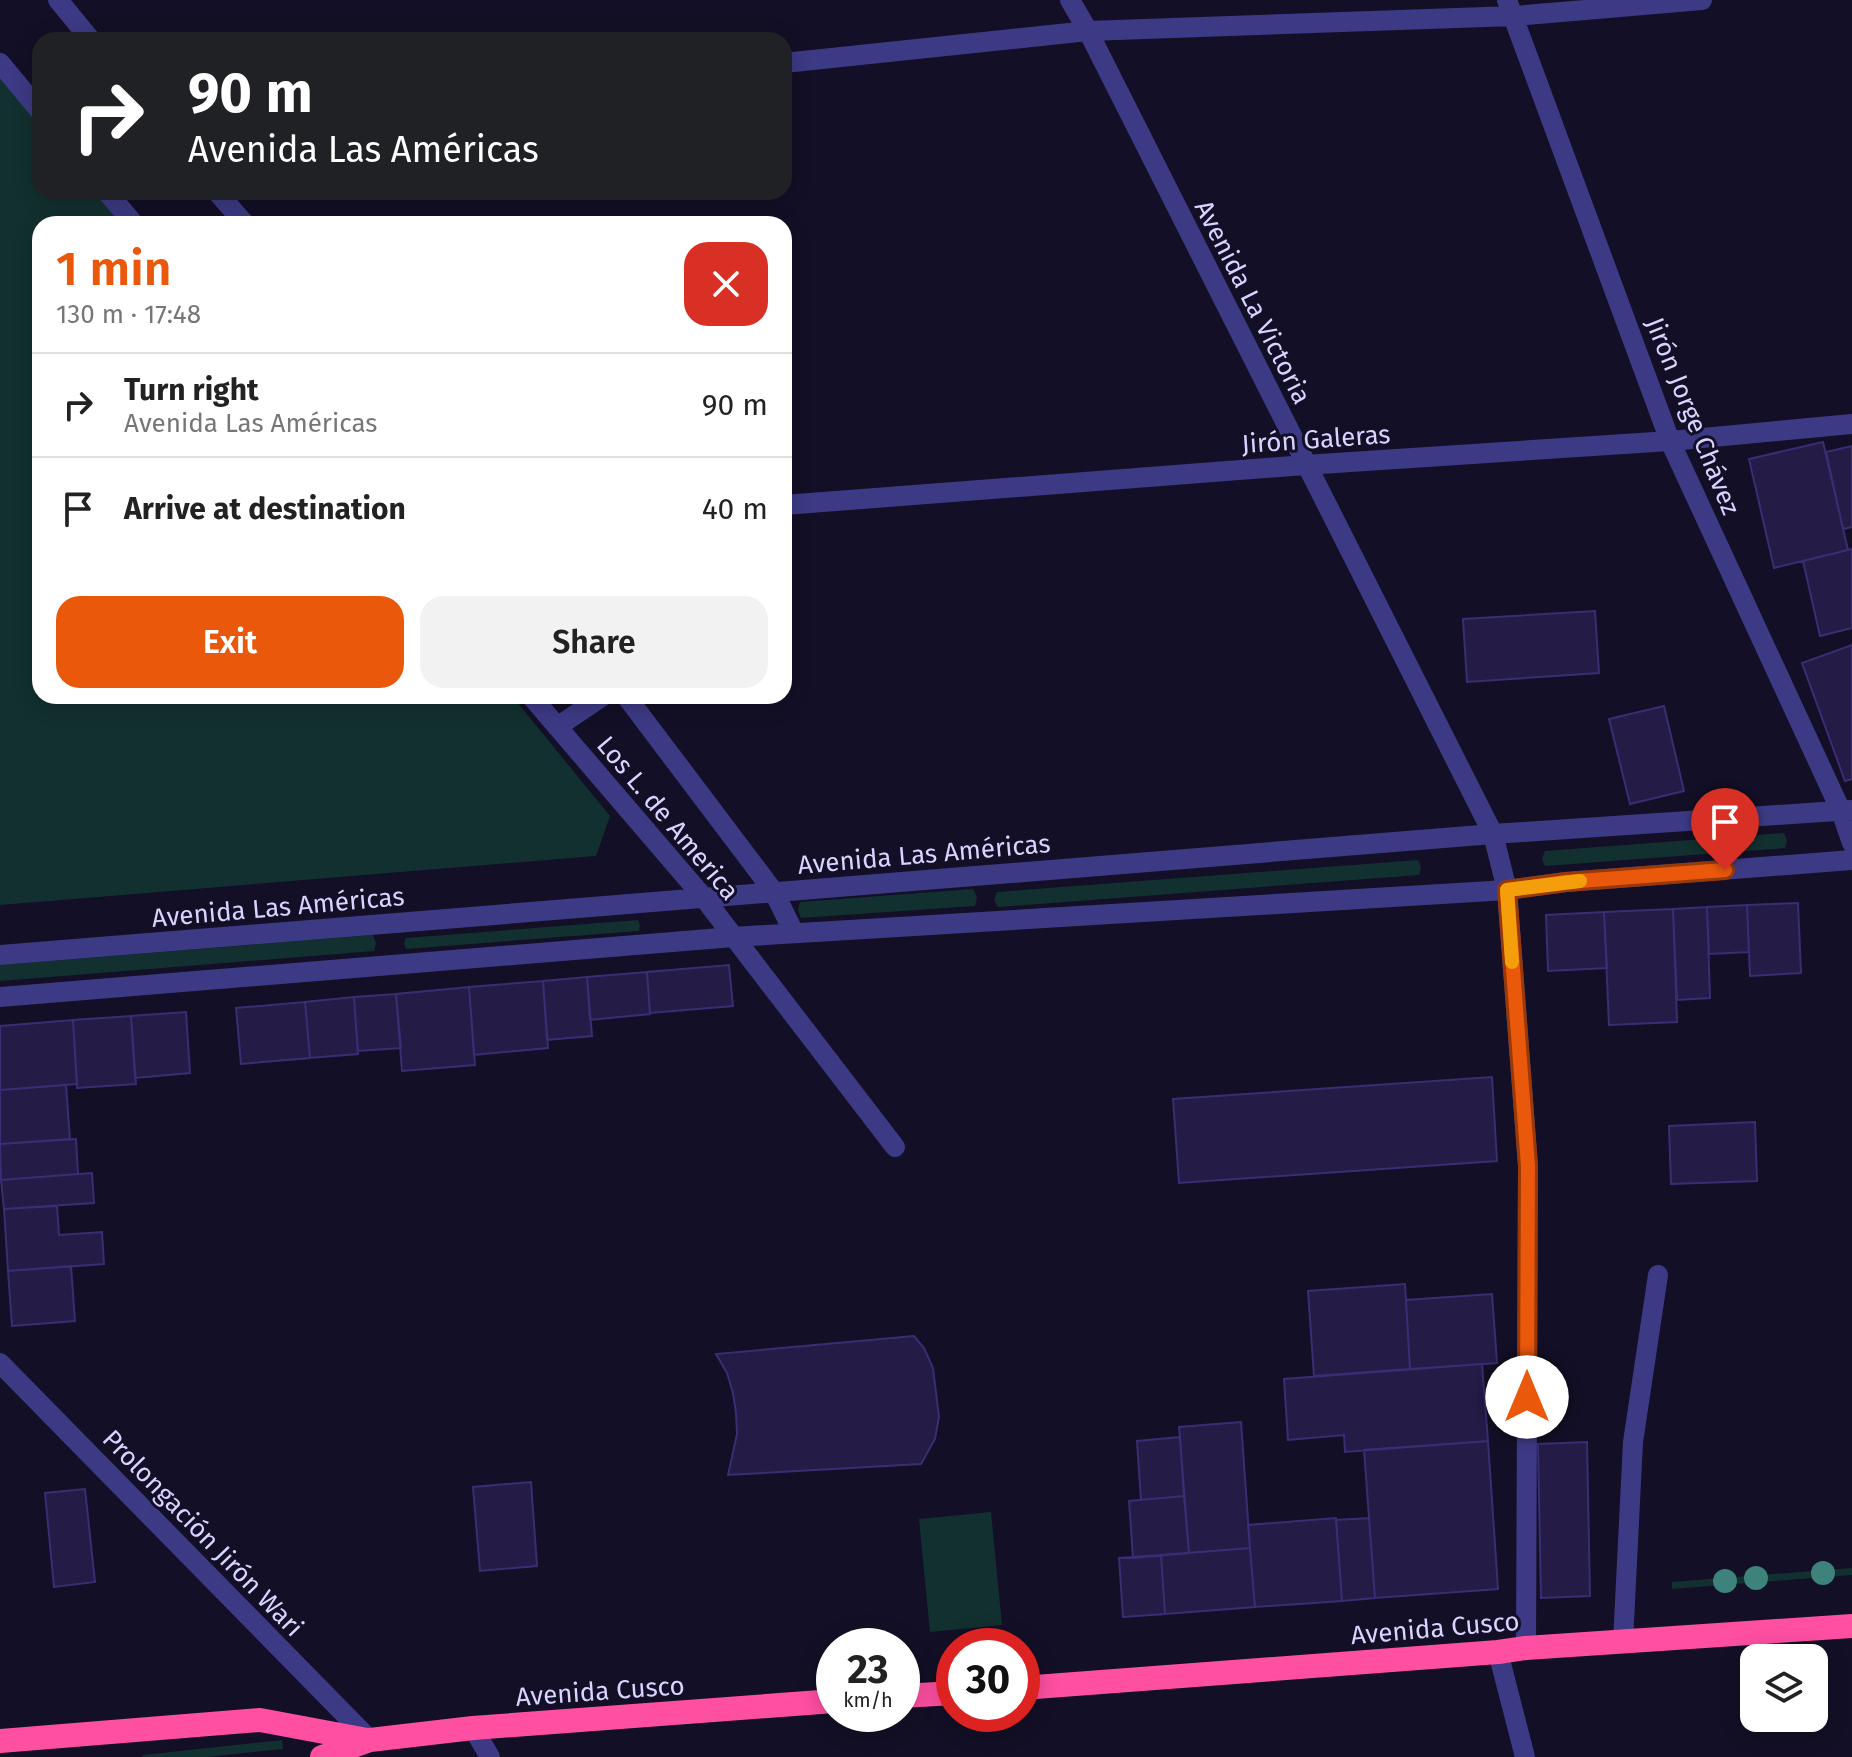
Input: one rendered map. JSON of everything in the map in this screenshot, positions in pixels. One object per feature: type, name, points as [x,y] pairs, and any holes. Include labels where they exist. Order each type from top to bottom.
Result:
[{"type":"highway","name":"Avenida Cusco","points":[[1040,1687],[1852,1626]]},
{"type":"highway","name":"Avenida Cusco","points":[[322,1757],[370,1740],[473,1728],[816,1702]]},
{"type":"highway","name":"Avenida Cusco","points":[[0,1741],[260,1720],[370,1740]]},
{"type":"street","points":[[58,0],[84,32]]},
{"type":"street","name":"Avenida La Victoria","points":[[1070,0],[1493,834],[1507,890],[1528,1166],[1526,1648]]},
{"type":"street","points":[[792,62],[1088,31],[1702,0]]},
{"type":"street","name":"Jirón Jorge Chávez","points":[[1511,8],[1670,441],[1846,810],[1852,843]]},
{"type":"street","points":[[0,63],[32,101]]},
{"type":"street","points":[[114,200],[127,216]]},
{"type":"street","points":[[224,200],[238,216]]},
{"type":"street","name":"Jirón Galeras","points":[[792,504],[1670,441],[1852,424]]},
{"type":"street","name":"Los L. de America","points":[[538,704],[704,898],[895,1147]]},
{"type":"street","points":[[557,727],[591,704]]},
{"type":"street","name":"Los L. de America","points":[[632,704],[774,892],[794,933]]},
{"type":"street","name":"Avenida Las Américas","points":[[0,955],[1493,834],[1846,810]]},
{"type":"street","points":[[0,997],[733,937],[1507,890],[1566,882],[1852,860]]},
{"type":"street","points":[[1623,1642],[1633,1442],[1658,1275]]},
{"type":"street","name":"Prolongación Jirón Wari","points":[[0,1363],[370,1740]]},
{"type":"street","points":[[1498,1652],[1525,1757]]},
{"type":"street","points":[[473,1728],[490,1757]]},
{"type":"green space","points":[[0,72],[32,111],[32,200],[106,200],[118,216],[32,216],[32,704],[519,704],[610,816],[596,856],[0,905]]},
{"type":"green space","points":[[1784,833],[1787,841],[1785,848],[1545,866],[1542,859],[1545,851]]},
{"type":"green space","points":[[1418,860],[1421,867],[1419,875],[998,907],[994,900],[997,892]]},
{"type":"green space","points":[[973,889],[977,897],[975,906],[801,918],[798,910],[800,902]]},
{"type":"green space","points":[[638,920],[639,931],[406,949],[404,943],[406,938]]},
{"type":"green space","points":[[373,935],[376,943],[374,951],[0,981],[0,965]]},
{"type":"green space","points":[[991,1512],[1002,1625],[936,1628],[936,1631],[930,1632],[919,1519]]},
{"type":"green space","points":[[1852,1568],[1852,1575],[1672,1589],[1672,1582]]},
{"type":"green space","points":[[282,1740],[283,1749],[207,1757],[142,1757],[143,1755]]},
{"type":"building","points":[[1823,442],[1848,550],[1774,568],[1749,459]]},
{"type":"building","points":[[1852,446],[1852,527],[1843,529],[1826,452]]},
{"type":"building","points":[[1852,549],[1852,628],[1820,636],[1803,561]]},
{"type":"building","points":[[1595,611],[1599,673],[1467,682],[1463,619]]},
{"type":"building","points":[[1852,645],[1852,779],[1845,781],[1802,663]]},
{"type":"building","points":[[1664,706],[1684,791],[1630,804],[1609,719]]},
{"type":"building","points":[[1798,903],[1801,973],[1750,976],[1747,905]]},
{"type":"building","points":[[1747,905],[1749,952],[1709,954],[1707,907]]},
{"type":"building","points":[[1707,907],[1710,998],[1677,1000],[1673,909]]},
{"type":"building","points":[[1673,909],[1677,1022],[1609,1025],[1604,912]]},
{"type":"building","points":[[1604,912],[1607,968],[1548,971],[1546,915]]},
{"type":"building","points":[[729,965],[733,1006],[650,1013],[647,972]]},
{"type":"building","points":[[647,972],[650,1014],[590,1020],[587,977]]},
{"type":"building","points":[[587,977],[592,1036],[547,1040],[543,981]]},
{"type":"building","points":[[543,981],[548,1048],[474,1055],[469,987]]},
{"type":"building","points":[[469,987],[475,1065],[402,1071],[396,994]]},
{"type":"building","points":[[396,994],[401,1048],[358,1051],[354,997]]},
{"type":"building","points":[[354,997],[358,1054],[310,1058],[305,1002]]},
{"type":"building","points":[[305,1002],[310,1058],[241,1064],[236,1008]]},
{"type":"building","points":[[186,1012],[190,1073],[135,1078],[131,1016]]},
{"type":"building","points":[[131,1016],[136,1084],[77,1088],[73,1020]]},
{"type":"building","points":[[73,1020],[77,1084],[0,1090],[0,1026]]},
{"type":"building","points":[[1492,1077],[1497,1161],[1179,1183],[1173,1099]]},
{"type":"building","points":[[66,1085],[70,1139],[0,1144],[0,1090]]},
{"type":"building","points":[[1755,1122],[1757,1181],[1671,1184],[1669,1126]]},
{"type":"building","points":[[76,1139],[78,1174],[1,1180],[0,1144]]},
{"type":"building","points":[[92,1173],[94,1203],[4,1209],[1,1180]]},
{"type":"building","points":[[57,1206],[59,1235],[102,1232],[104,1264],[8,1271],[4,1209]]},
{"type":"building","points":[[71,1266],[75,1321],[12,1326],[8,1271]]},
{"type":"building","points":[[1405,1284],[1410,1369],[1314,1376],[1308,1291]]},
{"type":"building","points":[[1492,1294],[1497,1363],[1410,1369],[1406,1300]]},
{"type":"building","points":[[914,1336],[924,1348],[933,1368],[939,1417],[935,1439],[921,1464],[728,1475],[737,1434],[736,1413],[727,1373],[716,1354]]},
{"type":"building","points":[[1482,1364],[1488,1441],[1345,1452],[1344,1435],[1288,1440],[1284,1379]]},
{"type":"building","points":[[1241,1422],[1250,1548],[1189,1553],[1179,1427]]},
{"type":"building","points":[[1180,1437],[1184,1496],[1141,1500],[1137,1441]]},
{"type":"building","points":[[1488,1441],[1498,1589],[1375,1598],[1364,1450]]},
{"type":"building","points":[[1587,1442],[1590,1596],[1541,1598],[1538,1444]]},
{"type":"building","points":[[531,1482],[537,1566],[480,1571],[473,1487]]},
{"type":"building","points":[[85,1489],[95,1582],[54,1587],[45,1493]]},
{"type":"building","points":[[1184,1496],[1189,1553],[1133,1558],[1129,1501]]},
{"type":"building","points":[[1336,1518],[1342,1601],[1255,1607],[1248,1525]]},
{"type":"building","points":[[1369,1518],[1375,1598],[1342,1601],[1336,1520]]},
{"type":"building","points":[[1250,1548],[1255,1607],[1165,1614],[1161,1555]]},
{"type":"building","points":[[1161,1555],[1165,1614],[1123,1617],[1119,1558]]},
{"type":"slow traffic","points":[[1512,962],[1507,890],[1580,881]]},
{"type":"route","points":[[1527,1397],[1528,1166],[1507,890],[1566,882],[1725,870]]}]
